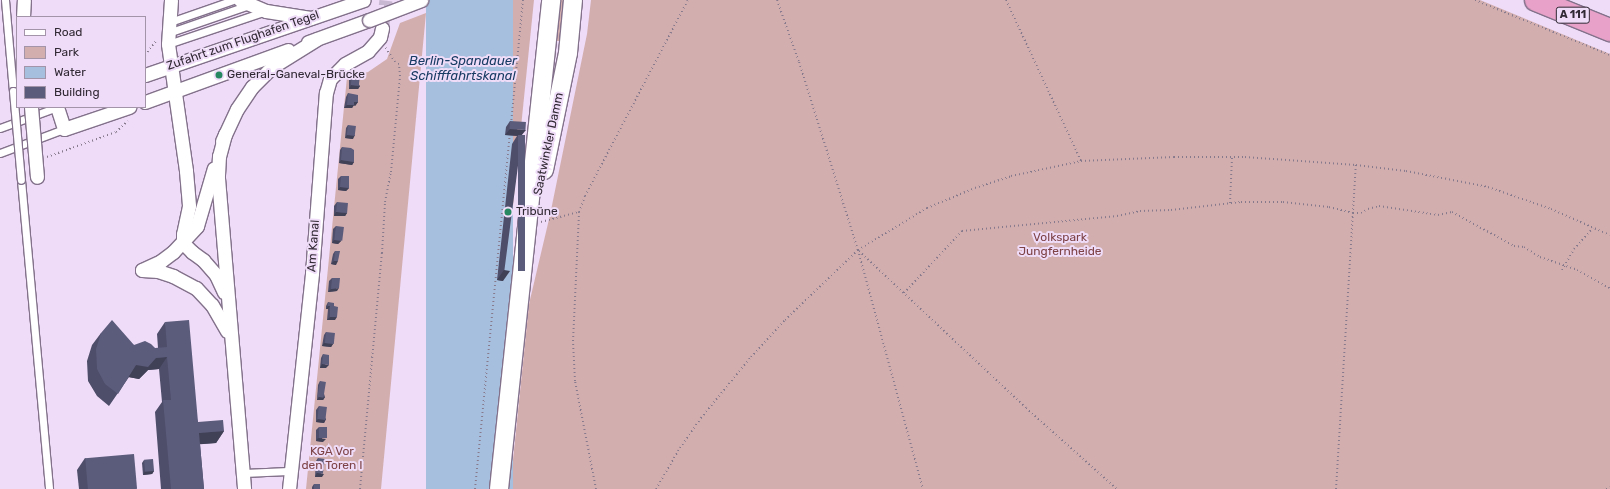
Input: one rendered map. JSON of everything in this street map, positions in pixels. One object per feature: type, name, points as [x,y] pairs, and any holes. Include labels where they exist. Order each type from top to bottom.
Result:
[{"type":"highway","name":"A 111","points":[[1536,0],[1610,30]]},
{"type":"main road","name":"Saatwinkler Damm","points":[[499,489],[519,287],[547,51],[551,0]]},
{"type":"main road","name":"Saatwinkler Damm","points":[[519,287],[568,53],[573,0]]},
{"type":"main road","points":[[547,51],[568,53]]},
{"type":"street","points":[[23,16],[24,0]]},
{"type":"street","points":[[171,0],[169,33],[171,66],[189,206],[183,234],[183,243],[203,260],[216,275],[222,287],[228,308]]},
{"type":"street","name":"Zufahrt zum Flughafen Tegel","points":[[146,75],[364,0]]},
{"type":"street","name":"Zufahrt zum Flughafen Tegel","points":[[146,102],[421,0]]},
{"type":"street","points":[[232,351],[227,328],[212,305],[196,288],[173,276],[158,271],[142,270],[161,261],[183,243],[196,226],[225,134],[237,109],[252,87],[272,67],[319,38],[313,18],[266,11],[245,2]]},
{"type":"street","name":"Am Kanal","points":[[289,489],[312,273],[326,93],[330,79],[345,64],[368,51],[381,32]]},
{"type":"street","points":[[57,108],[64,129],[130,113]]},
{"type":"street","points":[[36,110],[37,177]]},
{"type":"street","points":[[225,134],[219,156],[218,178],[244,489]]},
{"type":"lane","points":[[5,0],[49,489]]},
{"type":"lane","points":[[169,33],[233,0]]},
{"type":"lane","points":[[169,33],[245,2]]},
{"type":"lane","points":[[169,33],[266,11]]},
{"type":"lane","points":[[0,128],[36,110],[50,108]]},
{"type":"lane","points":[[0,153],[64,129]]},
{"type":"lane","points":[[242,473],[290,471]]},
{"type":"path","points":[[475,489],[523,0]]},
{"type":"path","points":[[596,489],[575,381],[573,348],[579,212],[585,196],[688,0]]},
{"type":"path","points":[[777,0],[799,62],[858,250],[922,489]]},
{"type":"path","points":[[1006,0],[1081,162]]},
{"type":"path","points":[[1475,0],[1610,55]]},
{"type":"path","points":[[360,489],[382,253],[385,202],[391,172],[400,76],[399,64],[395,62],[381,32]]},
{"type":"path","points":[[44,158],[116,132],[130,113]]},
{"type":"path","points":[[656,489],[680,448],[738,374],[781,325],[858,250],[927,208],[975,188],[1011,176],[1081,162],[1232,157],[1356,165],[1406,170],[1488,187],[1551,209],[1610,235]]},
{"type":"path","points":[[1230,203],[1232,157]]},
{"type":"path","points":[[1336,489],[1356,165]]},
{"type":"path","points":[[904,293],[962,231],[1117,216],[1140,211],[1171,210],[1230,203],[1283,202],[1329,207],[1353,213],[1361,213],[1368,208],[1379,206],[1399,210],[1438,214],[1452,212],[1514,246],[1524,248],[1540,257],[1564,267],[1577,270],[1610,288]]},
{"type":"path","points":[[541,222],[579,212]]},
{"type":"path","points":[[1562,270],[1574,249],[1593,227]]},
{"type":"path","points":[[858,250],[1026,408],[1116,489]]},
{"type":"path","points":[[1606,489],[1610,487]]},
{"type":"green space","points":[[512,0],[534,0],[484,489],[465,489]]},
{"type":"green space","points":[[557,0],[565,0],[565,41],[557,41]]},
{"type":"green space","name":"Volkspark Jungfernheide","points":[[591,0],[1480,0],[1610,54],[1610,489],[510,489],[529,304],[550,215],[587,34]]},
{"type":"green space","name":"KGA Vor den Toren I","points":[[426,13],[381,489],[306,489],[347,77],[368,72],[387,59],[400,23]]},
{"type":"water","name":"Berlin-Spandauer Schifffahrtskanal","points":[[426,0],[513,0],[513,489],[426,489]]},
{"type":"building","points":[[352,75],[360,76],[359,86],[351,85]]},
{"type":"building","points":[[348,93],[358,95],[358,102],[354,102],[354,105],[347,105]]},
{"type":"building","points":[[510,121],[526,122],[525,130],[509,129]]},
{"type":"building","points":[[348,125],[356,126],[355,136],[347,135]]},
{"type":"building","points":[[518,135],[525,135],[525,271],[518,271]]},
{"type":"building","points":[[342,147],[351,148],[354,150],[354,162],[341,160]]},
{"type":"building","points":[[341,176],[349,176],[349,188],[340,187]]},
{"type":"building","points":[[337,202],[348,203],[347,213],[336,212]]},
{"type":"building","points":[[336,226],[344,227],[342,241],[334,240]]},
{"type":"building","points":[[335,251],[340,251],[338,261],[334,261]]},
{"type":"building","points":[[332,278],[340,278],[339,288],[331,289]]},
{"type":"building","points":[[328,302],[334,303],[334,306],[338,307],[337,317],[330,317],[330,306],[328,306]]},
{"type":"building","points":[[112,320],[134,345],[145,341],[155,348],[167,347],[165,322],[189,320],[198,422],[223,420],[224,431],[199,433],[204,489],[171,489],[163,400],[171,400],[167,357],[156,358],[148,367],[136,365],[118,394],[105,384],[97,369],[96,349],[101,333]]},
{"type":"building","points":[[326,332],[335,333],[334,344],[325,343]]},
{"type":"building","points":[[323,354],[329,355],[329,365],[322,364]]},
{"type":"building","points":[[320,381],[326,382],[323,398],[317,397]]},
{"type":"building","points":[[319,406],[327,407],[325,420],[317,419]]},
{"type":"building","points":[[319,427],[327,427],[327,438],[319,438]]},
{"type":"building","points":[[134,454],[137,489],[88,489],[85,458]]},
{"type":"building","points":[[318,458],[325,459],[323,474],[316,473]]},
{"type":"building","points":[[153,459],[154,471],[145,472],[144,460]]},
{"type":"building","points":[[314,484],[320,484],[320,489],[314,489]]},
{"type":"tunnel","points":[[383,24],[386,0]]},
{"type":"place","name":"General-Ganeval-Brücke","points":[[219,75]]},
{"type":"place","name":"Tribüne","points":[[508,212]]}]
